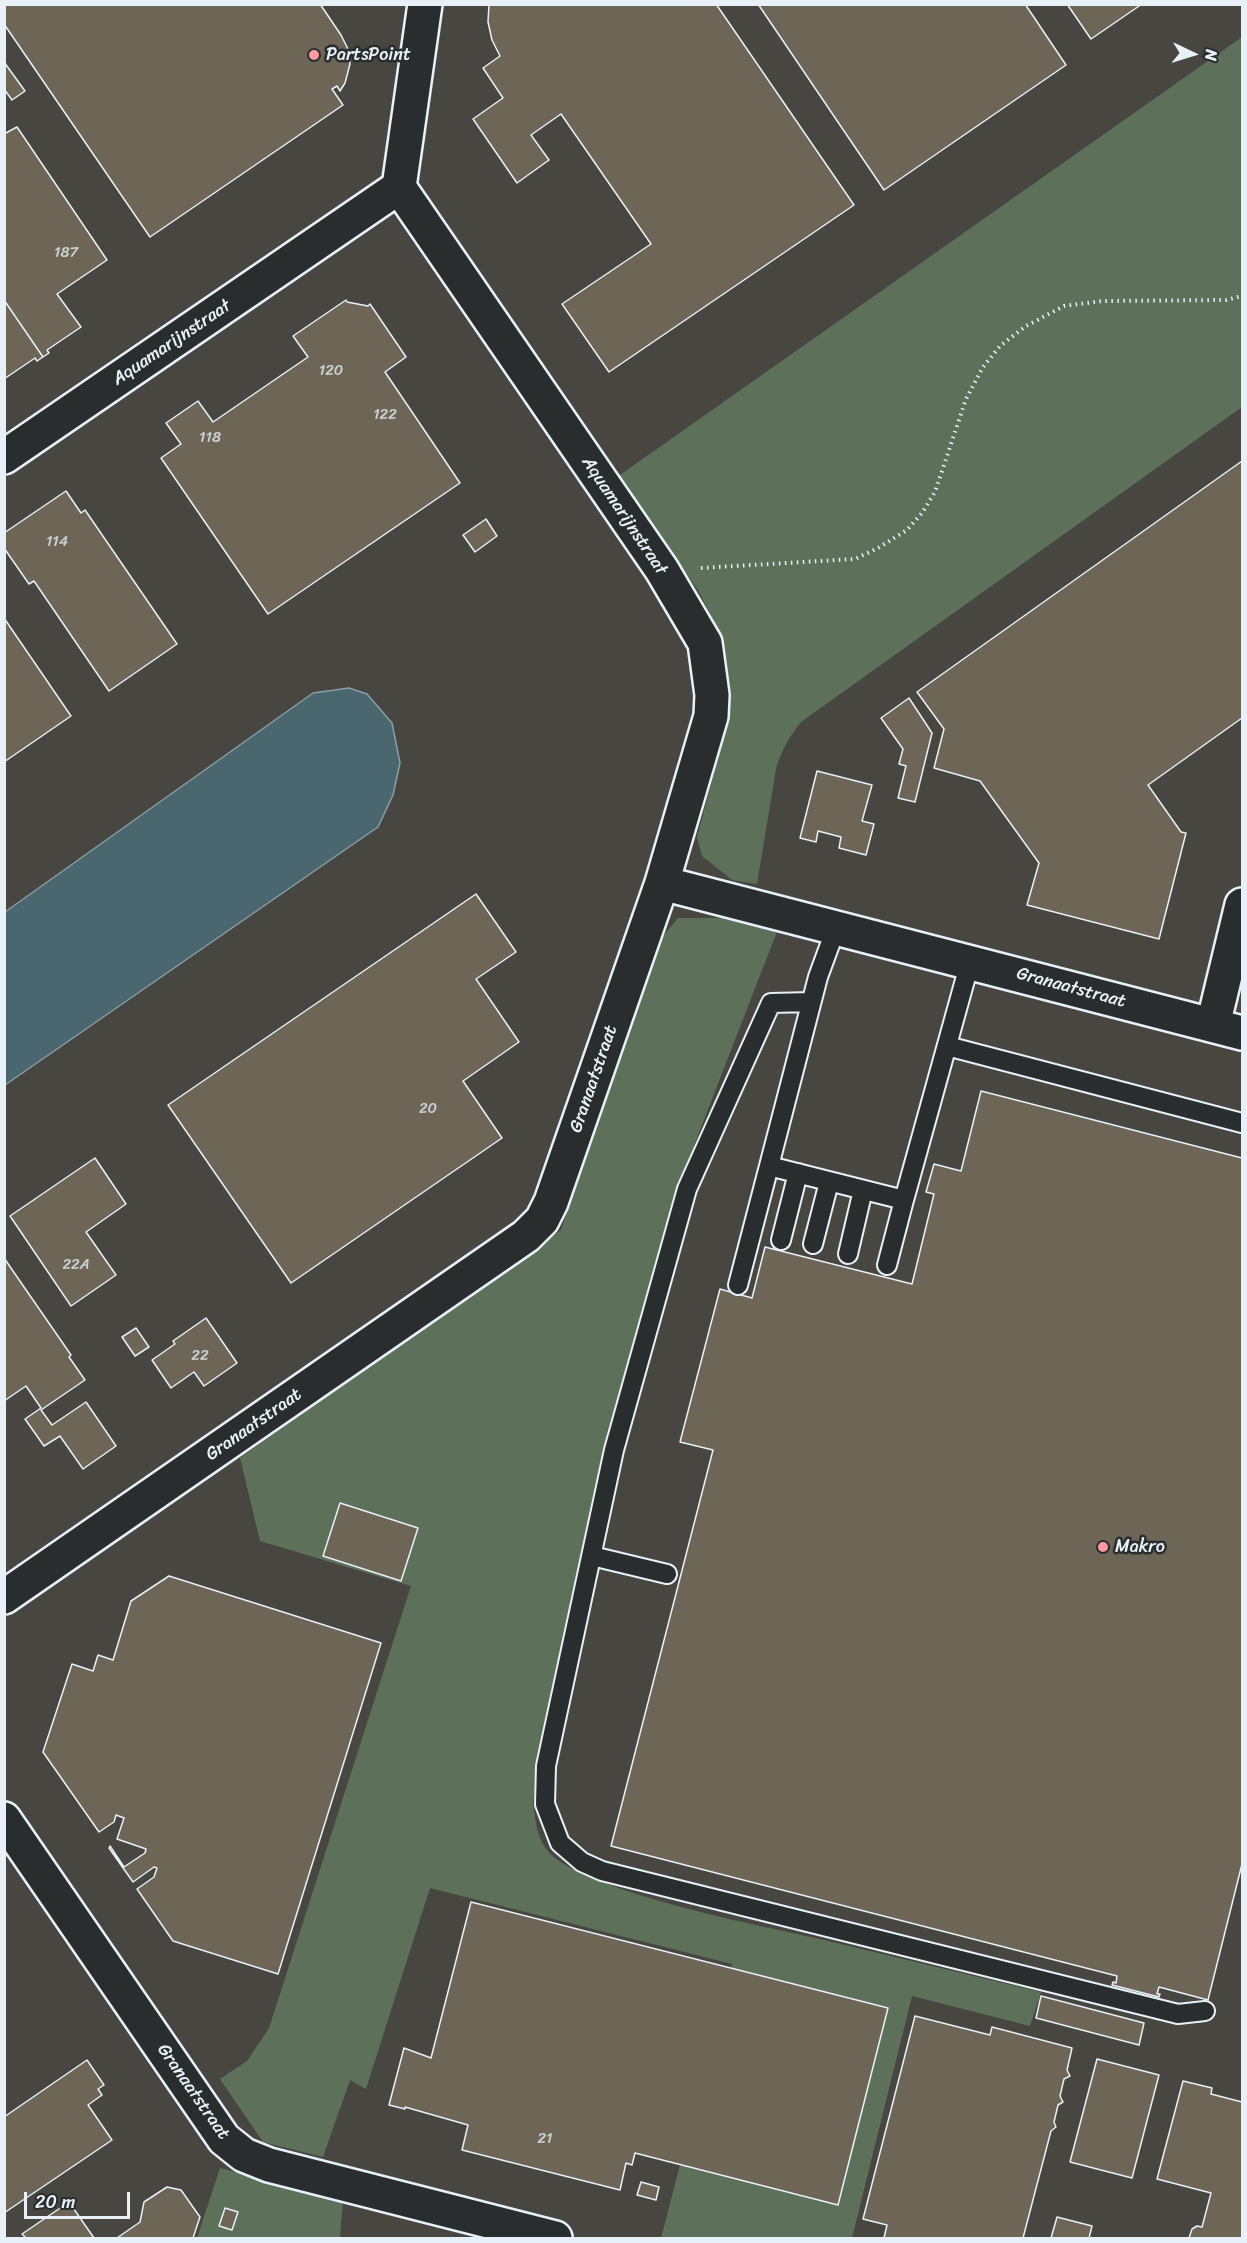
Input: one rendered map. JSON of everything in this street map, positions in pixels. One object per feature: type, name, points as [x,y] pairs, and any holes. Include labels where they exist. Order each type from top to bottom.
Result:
[{"type":"street","points":[[399,187],[425,4]]},
{"type":"street","name":"Aquamarijnstraat","points":[[4,457],[399,187],[662,570],[705,643],[712,694],[711,716],[662,883]]},
{"type":"street","name":"Granaatstraat","points":[[4,1597],[526,1236],[542,1220],[551,1202],[662,883],[1228,1029]]},
{"type":"street","points":[[1228,1029],[1242,905]]},
{"type":"street","name":"Granaatstraat","points":[[4,1819],[224,2139],[244,2155],[269,2165],[555,2238]]},
{"type":"lane","points":[[738,1285],[811,1002],[836,928]]},
{"type":"lane","points":[[887,1264],[970,962]]},
{"type":"lane","points":[[811,1002],[771,1003],[687,1189],[614,1450],[546,1766],[545,1804],[560,1843],[582,1862],[602,1871],[1178,2014],[1205,2012]]},
{"type":"lane","points":[[947,1046],[1242,1123]]},
{"type":"lane","points":[[769,1166],[904,1200]]},
{"type":"lane","points":[[781,1240],[798,1173]]},
{"type":"lane","points":[[813,1244],[829,1182]]},
{"type":"lane","points":[[848,1254],[863,1190]]},
{"type":"lane","points":[[591,1556],[667,1574]]},
{"type":"path","points":[[662,570],[855,559],[907,530],[922,513],[935,492],[966,399],[983,367],[1000,346],[1026,326],[1064,306],[1102,301],[1226,300],[1242,296]]},
{"type":"shaded area","points":[[5,5],[1242,5],[1242,2238],[5,2238]]},
{"type":"green space","points":[[1242,37],[1242,407],[801,722],[786,744],[776,769],[757,884],[732,880],[702,856],[697,837],[730,713],[725,667],[716,625],[698,590],[617,477]]},
{"type":"green space","points":[[678,918],[734,918],[778,929],[695,1143],[617,1414],[565,1629],[533,1801],[534,1813],[538,1832],[546,1849],[565,1864],[595,1879],[633,1893],[720,1917],[1041,1992],[1030,2026],[912,1996],[852,2238],[661,2238],[732,1964],[430,1888],[366,2089],[350,2080],[323,2157],[263,2142],[220,2079],[247,2061],[269,2028],[411,1586],[260,1541],[240,1458],[561,1230],[649,953]]},
{"type":"green space","points":[[220,2168],[343,2200],[340,2238],[197,2238]]},
{"type":"water","points":[[349,688],[367,694],[392,723],[400,763],[393,795],[378,827],[5,1085],[5,912],[313,693]]},
{"type":"building","points":[[4,4],[320,4],[348,49],[350,64],[345,83],[340,91],[337,86],[332,89],[343,105],[150,237],[4,24]]},
{"type":"building","points":[[489,4],[716,4],[854,205],[609,372],[562,304],[651,244],[561,114],[531,135],[549,160],[517,183],[473,119],[503,98],[483,68],[500,56],[492,40],[488,22]]},
{"type":"building","points":[[758,4],[1025,4],[1066,65],[884,190]]},
{"type":"building","points":[[1067,4],[1142,4],[1091,39]]},
{"type":"building","points":[[4,62],[25,91],[12,100],[4,89]]},
{"type":"building","points":[[17,127],[107,260],[57,294],[81,327],[47,350],[49,353],[43,357],[4,300],[4,134]]},
{"type":"building","points":[[4,300],[43,357],[37,361],[35,358],[4,379]]},
{"type":"building","points":[[346,300],[368,306],[370,304],[406,357],[385,372],[460,483],[268,614],[161,458],[181,444],[166,423],[198,401],[213,422],[308,357],[293,336]]},
{"type":"building","points":[[1242,461],[1242,718],[1148,785],[1181,832],[1186,833],[1159,939],[1027,905],[1039,863],[980,781],[934,768],[944,729],[917,692]]},
{"type":"building","points":[[66,491],[81,513],[85,510],[177,644],[109,691],[34,581],[29,584],[4,548],[4,533]]},
{"type":"building","points":[[486,519],[497,536],[475,552],[463,535]]},
{"type":"building","points":[[4,618],[71,716],[4,762]]},
{"type":"building","points":[[909,698],[932,733],[915,802],[898,798],[906,766],[899,764],[903,749],[881,718]]},
{"type":"building","points":[[817,771],[872,785],[862,821],[874,824],[866,855],[839,848],[841,837],[818,831],[816,842],[800,838]]},
{"type":"building","points":[[476,894],[516,952],[476,979],[519,1042],[463,1081],[502,1138],[291,1283],[168,1105]]},
{"type":"building","points":[[981,1091],[1242,1158],[1242,1864],[1208,2000],[1159,1987],[1157,1994],[1160,1994],[1159,1997],[1112,1985],[1113,1982],[1116,1983],[1117,1976],[611,1846],[713,1450],[680,1442],[720,1289],[752,1298],[765,1247],[912,1284],[934,1194],[926,1192],[934,1164],[961,1171]]},
{"type":"building","points":[[95,1158],[126,1204],[86,1232],[116,1275],[71,1306],[10,1216]]},
{"type":"building","points":[[4,1258],[71,1355],[69,1357],[85,1380],[41,1410],[52,1425],[86,1402],[116,1446],[83,1469],[60,1436],[44,1446],[25,1419],[41,1408],[26,1386],[4,1401]]},
{"type":"building","points":[[206,1318],[237,1363],[204,1386],[194,1372],[171,1388],[152,1360],[175,1344],[173,1341]]},
{"type":"building","points":[[136,1328],[149,1347],[135,1356],[122,1337]]},
{"type":"building","points":[[340,1503],[418,1528],[401,1581],[323,1556]]},
{"type":"building","points":[[169,1576],[381,1643],[278,1974],[173,1941],[137,1889],[154,1877],[157,1868],[154,1867],[133,1882],[109,1848],[110,1846],[124,1867],[145,1853],[146,1849],[117,1839],[124,1818],[116,1815],[114,1822],[99,1832],[43,1752],[72,1664],[93,1671],[98,1655],[113,1660],[131,1601]]},
{"type":"building","points":[[471,1902],[888,2008],[838,2205],[635,2153],[632,2165],[626,2163],[620,2190],[462,2150],[468,2125],[405,2107],[405,2109],[389,2105],[404,2048],[431,2058]]},
{"type":"building","points":[[1041,1996],[1144,2023],[1139,2045],[1036,2018]]},
{"type":"building","points":[[915,2016],[990,2035],[992,2027],[1072,2048],[1067,2070],[1070,2076],[1064,2079],[1060,2096],[1063,2102],[1058,2105],[1054,2122],[1056,2127],[1051,2131],[1023,2238],[884,2238],[887,2225],[863,2219]]},
{"type":"building","points":[[1097,2059],[1159,2075],[1132,2178],[1070,2162]]},
{"type":"building","points":[[87,2060],[104,2085],[98,2089],[102,2095],[88,2105],[112,2140],[4,2213],[4,2117]]},
{"type":"building","points":[[1183,2081],[1212,2088],[1211,2094],[1242,2102],[1242,2238],[1189,2238],[1192,2229],[1197,2226],[1202,2227],[1211,2193],[1157,2179]]},
{"type":"building","points":[[641,2182],[659,2187],[656,2200],[637,2195]]},
{"type":"building","points":[[167,2187],[181,2190],[200,2217],[193,2238],[117,2238],[140,2222],[144,2202]]},
{"type":"building","points":[[69,2202],[94,2238],[26,2238],[22,2234]]},
{"type":"building","points":[[225,2208],[238,2212],[232,2230],[219,2226]]},
{"type":"building","points":[[1057,2217],[1092,2226],[1089,2238],[1051,2238]]},
{"type":"place","name":"PartsPoint","points":[[314,55]]},
{"type":"place","name":"Makro","points":[[1103,1547]]}]
